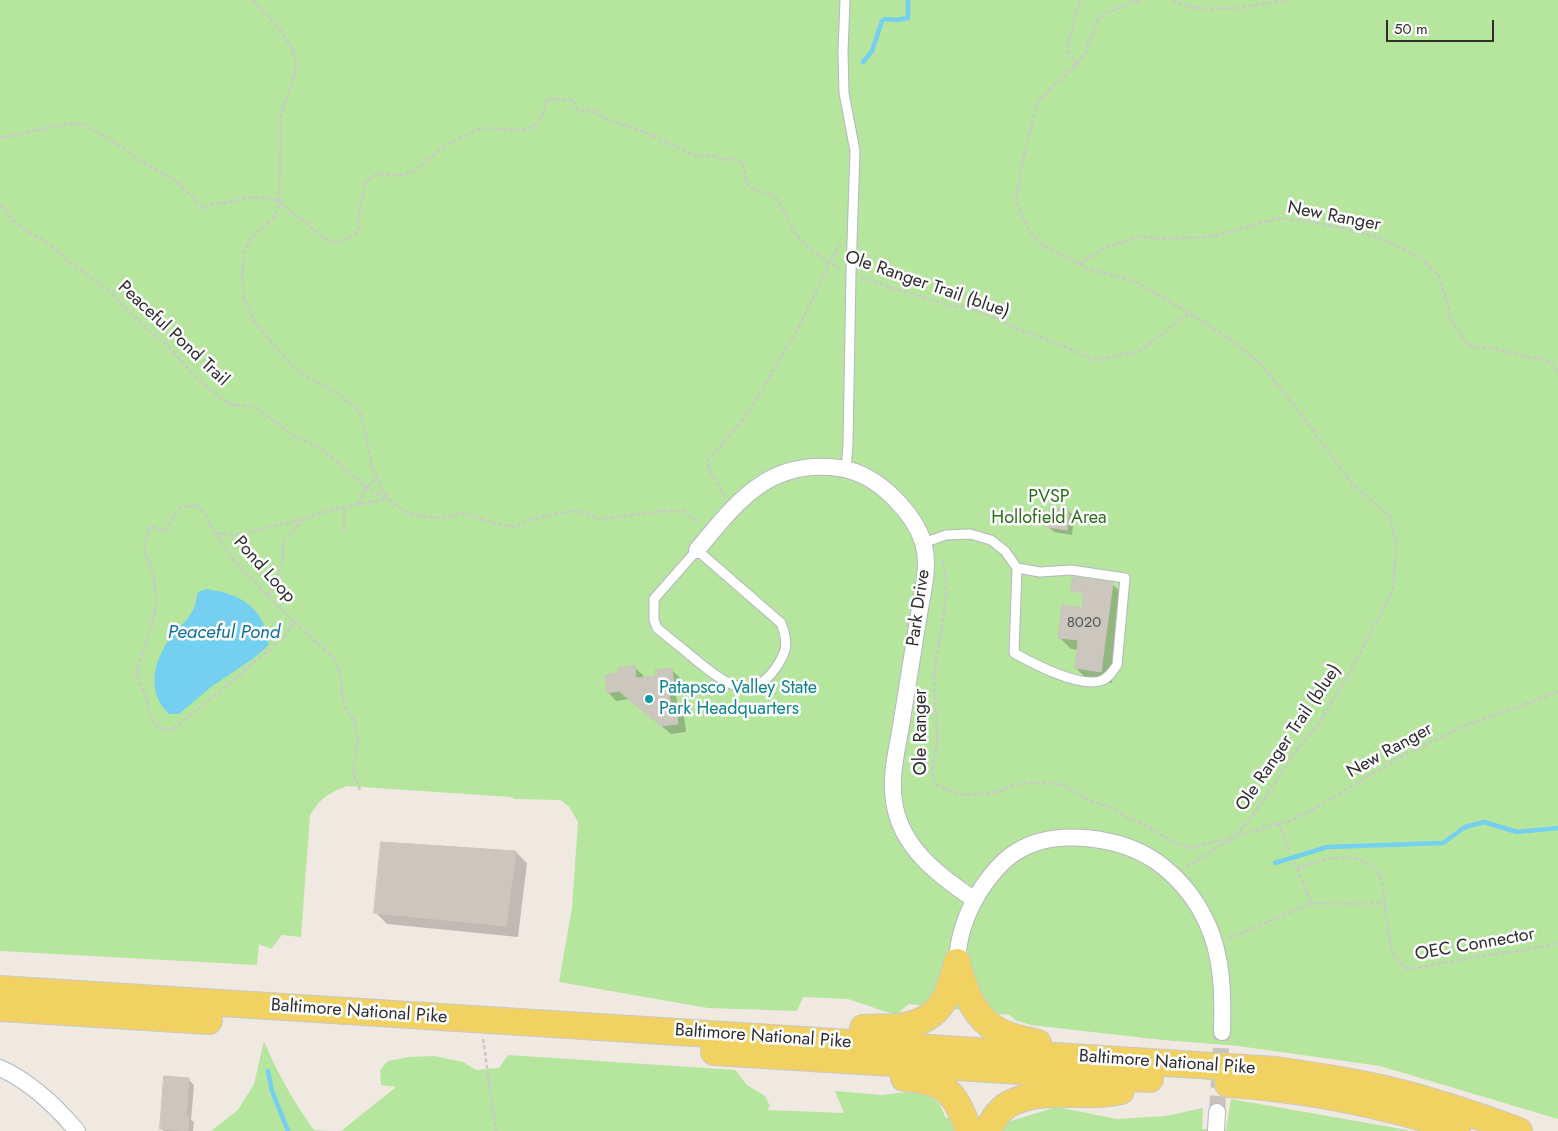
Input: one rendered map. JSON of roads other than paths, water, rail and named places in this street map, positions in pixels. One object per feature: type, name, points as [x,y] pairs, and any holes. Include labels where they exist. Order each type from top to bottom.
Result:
[{"type":"main road","points":[[770,1037],[896,1027],[925,1020],[937,1011],[944,1002],[952,986],[956,962]]},
{"type":"main road","points":[[956,962],[969,1000],[981,1017],[1002,1033],[1112,1059]]},
{"type":"main road","name":"Baltimore National Pike","points":[[0,989],[1276,1070],[1339,1080],[1415,1096],[1486,1118],[1519,1131]]},
{"type":"main road","name":"Baltimore National Pike","points":[[0,1008],[1237,1085],[1322,1096],[1408,1114],[1467,1131]]},
{"type":"main road","points":[[790,1057],[849,1074],[919,1079],[938,1084],[950,1093],[958,1104],[969,1131]]},
{"type":"main road","points":[[987,1131],[1004,1107],[1021,1099],[1048,1095],[1115,1092],[1164,1080]]},
{"type":"street","name":"Park Drive","points":[[697,550],[731,509],[760,484],[792,470],[828,467],[846,469],[862,475],[889,493],[910,517],[928,542],[926,575],[894,766],[894,802],[904,831],[920,856],[943,878],[975,900]]},
{"type":"street","points":[[956,962],[960,933],[975,900],[995,870],[1016,852],[1031,844],[1064,837],[1084,837],[1125,847],[1156,861],[1173,875],[1200,909],[1215,944],[1220,964],[1222,1032]]},
{"type":"street","points":[[0,1068],[30,1084],[47,1099],[76,1131]]},
{"type":"street","points":[[1216,1131],[1217,1112]]},
{"type":"lane","points":[[845,0],[844,93],[855,151],[846,469]]},
{"type":"lane","points":[[928,542],[946,535],[970,534],[991,540],[1005,551],[1017,568],[1014,653],[1041,668],[1078,680],[1100,681],[1111,674],[1117,665],[1125,578],[1071,570],[1040,572],[1017,568]]},
{"type":"lane","name":"Park Drive","points":[[697,550],[781,623],[785,633],[786,646],[782,658],[763,681],[751,686],[737,687],[723,681],[657,628],[654,620],[654,599],[697,550]]},
{"type":"water","name":"Peaceful Pond","points":[[206,589],[230,594],[249,605],[257,613],[267,632],[269,645],[254,658],[211,687],[179,714],[169,714],[157,696],[155,686],[156,666],[173,634],[191,614],[198,592]]},
{"type":"waterway","points":[[863,62],[872,51],[882,21],[885,19],[897,20],[908,18],[908,0]]},
{"type":"waterway","points":[[1275,863],[1327,847],[1443,843],[1465,827],[1484,822],[1517,832],[1558,828]]},
{"type":"waterway","points":[[268,1071],[272,1091],[288,1131]]},
{"type":"tunnel","points":[[1217,1112],[1222,1032]]},
{"type":"place","name":"Patapsco Valley State Park Headquarters","points":[[649,699]]},
{"type":"park label","name":"PVSP Hollofield Area","points":[[1049,508]]}]
